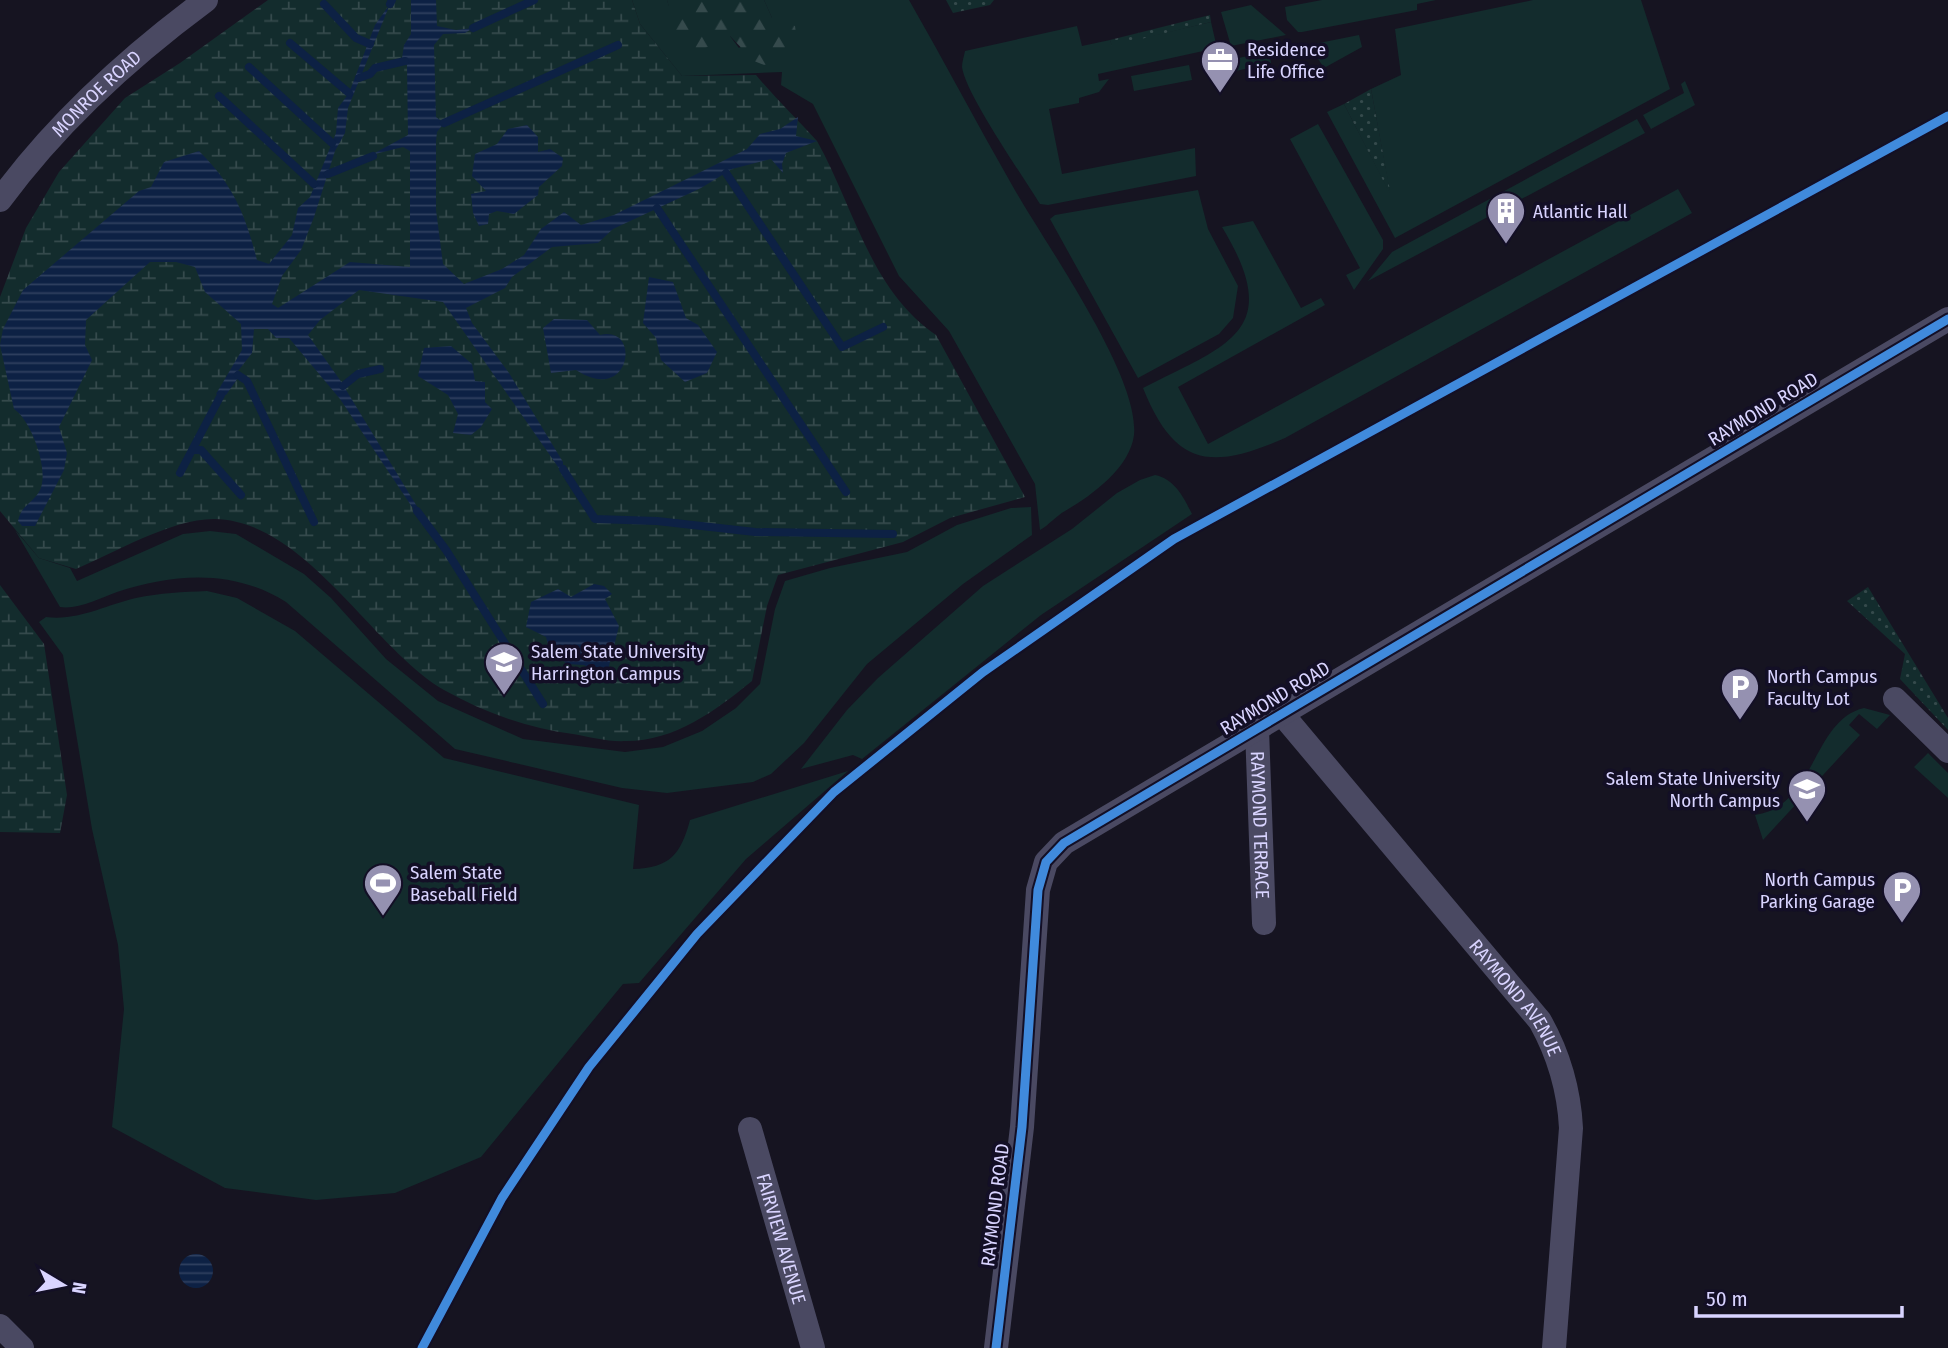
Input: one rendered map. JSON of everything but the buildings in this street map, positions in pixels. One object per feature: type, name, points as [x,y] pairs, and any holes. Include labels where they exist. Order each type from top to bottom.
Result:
[{"type":"street","name":"MONROE ROAD","points":[[0,200],[54,133],[113,75],[206,0]]},
{"type":"street","name":"RAYMOND ROAD","points":[[996,1348],[1022,1127],[1038,890],[1046,862],[1064,843],[1948,319]]},
{"type":"street","points":[[1895,699],[1948,751]]},
{"type":"street","name":"RAYMOND AVENUE","points":[[1282,714],[1540,1021],[1552,1044],[1569,1100],[1571,1128],[1555,1348]]},
{"type":"street","name":"RAYMOND TERRACE","points":[[1257,729],[1264,923]]},
{"type":"street","name":"FAIRVIEW AVENUE","points":[[750,1129],[813,1348]]},
{"type":"street","points":[[0,1326],[22,1348]]},
{"type":"green space","points":[[268,0],[632,0],[640,24],[682,76],[756,75],[817,141],[879,271],[913,316],[936,335],[1025,497],[950,518],[903,542],[778,575],[767,606],[752,681],[694,722],[678,730],[644,740],[613,741],[523,724],[475,706],[444,690],[417,671],[308,563],[279,541],[248,525],[215,519],[181,524],[76,569],[39,558],[0,511],[0,297],[26,228],[59,172],[125,98],[180,63]]},
{"type":"green space","points":[[632,0],[667,0],[669,6],[730,36],[739,48],[772,18],[764,0],[909,0],[1012,185],[1087,309],[1122,378],[1132,409],[1134,435],[1125,459],[1108,480],[1040,530],[1035,484],[949,331],[899,276],[813,104],[781,85],[782,72],[682,76],[640,24]]},
{"type":"green space","points":[[667,0],[764,0],[772,18],[795,26],[796,46],[793,57],[782,72],[754,61],[730,36],[693,54],[677,33]]},
{"type":"green space","points":[[946,0],[994,0],[990,5],[953,13]]},
{"type":"green space","points":[[1322,0],[1436,0],[1417,4],[1417,10],[1302,32],[1298,32],[1287,20],[1285,7]]},
{"type":"green space","points":[[1533,0],[1641,0],[1670,89],[1395,238],[1327,112],[1344,104],[1390,193],[1371,89],[1401,75],[1395,29]]},
{"type":"green space","points":[[1251,5],[1286,35],[1231,46],[1221,12]]},
{"type":"green space","points":[[1210,15],[1211,22],[1112,46],[1110,40]]},
{"type":"green space","points":[[1211,22],[1217,48],[1098,74],[1099,81],[1109,79],[1099,92],[1079,98],[1079,103],[1049,109],[1062,174],[1195,148],[1196,176],[1048,205],[1040,204],[996,136],[973,96],[962,67],[965,51],[1077,26],[1082,46],[1110,40],[1112,45]]},
{"type":"green space","points":[[1359,35],[1362,47],[1324,68],[1309,45]]},
{"type":"green space","points":[[1269,52],[1271,63],[1236,71],[1233,59]]},
{"type":"green space","points":[[1189,65],[1192,80],[1134,91],[1131,76]]},
{"type":"green space","points":[[1685,81],[1695,105],[1651,129],[1643,115],[1684,93],[1681,84]]},
{"type":"green space","points":[[1371,89],[1391,196],[1344,104]]},
{"type":"green space","points":[[1637,119],[1645,133],[1368,281],[1392,252]]},
{"type":"green space","points":[[1318,124],[1383,240],[1383,249],[1354,290],[1346,275],[1360,268],[1290,139]]},
{"type":"green space","points":[[1678,189],[1692,213],[1285,438],[1259,448],[1237,455],[1216,457],[1199,455],[1183,447],[1168,434],[1143,388],[1222,345],[1238,330],[1247,312],[1248,290],[1240,262],[1222,227],[1253,221],[1301,308],[1321,298],[1325,305],[1178,387],[1208,444]]},
{"type":"green space","points":[[1198,190],[1208,229],[1238,286],[1233,318],[1219,334],[1138,378],[1050,219],[1055,215]]},
{"type":"green space","points":[[1155,475],[1173,485],[1192,514],[1041,615],[862,759],[853,755],[801,769],[847,710],[878,678],[983,586],[1072,529],[1117,493]]},
{"type":"green space","points":[[1031,507],[1032,535],[963,584],[867,664],[804,743],[771,774],[753,782],[667,793],[622,788],[455,749],[286,602],[245,584],[225,579],[182,578],[139,586],[81,605],[60,607],[15,530],[39,558],[70,568],[77,581],[183,534],[210,531],[236,534],[304,574],[331,598],[386,659],[438,701],[523,739],[625,752],[663,747],[702,731],[736,708],[760,684],[775,609],[785,581],[830,568],[907,552],[957,525],[1011,508]]},
{"type":"green space","points":[[0,585],[44,644],[67,795],[60,833],[0,832]]},
{"type":"green space","points":[[1868,587],[1948,718],[1948,730],[1900,679],[1905,654],[1847,601]]},
{"type":"green space","name":"Salem State Baseball Field","points":[[207,591],[237,598],[295,631],[444,758],[639,805],[633,869],[656,866],[672,857],[682,842],[690,820],[848,771],[746,859],[639,983],[623,984],[481,1157],[395,1193],[316,1200],[225,1188],[112,1127],[124,1009],[118,945],[92,829],[63,655],[39,622],[46,617],[81,615],[145,596]]},
{"type":"green space","points":[[1864,708],[1890,715],[1877,729],[1859,714],[1849,725],[1860,735],[1763,840],[1755,815],[1775,808],[1790,796],[1834,729],[1847,716]]},
{"type":"green space","points":[[1928,753],[1948,773],[1948,798],[1914,767]]},
{"type":"water","points":[[411,0],[436,0],[437,26],[456,30],[473,28],[465,33],[443,34],[434,45],[436,117],[444,123],[437,132],[436,141],[436,210],[443,264],[464,284],[502,269],[524,255],[541,229],[564,212],[581,225],[614,215],[747,149],[760,134],[780,129],[798,117],[796,136],[817,141],[786,153],[782,164],[783,173],[771,159],[732,169],[701,188],[613,229],[598,243],[552,247],[512,277],[505,288],[466,308],[472,323],[509,373],[563,462],[563,474],[443,302],[359,290],[320,320],[308,335],[340,380],[421,513],[414,510],[340,399],[289,338],[276,338],[268,329],[254,329],[252,353],[238,371],[238,378],[226,395],[216,394],[242,350],[241,324],[205,292],[195,267],[176,262],[150,262],[86,320],[85,345],[92,360],[59,427],[67,453],[64,470],[35,526],[22,526],[18,521],[19,516],[39,492],[43,472],[33,435],[14,409],[0,345],[3,329],[23,290],[139,191],[151,187],[164,162],[199,151],[221,176],[237,201],[257,260],[269,264],[292,235],[298,208],[310,197],[336,133],[338,108],[349,93],[375,25],[390,4],[348,108],[345,133],[335,151],[314,217],[301,250],[282,276],[272,304],[278,308],[350,262],[410,267],[410,151],[403,147],[371,155],[408,135],[407,65],[402,58],[404,45],[411,34]]},
{"type":"water","points":[[527,125],[538,137],[538,152],[550,149],[563,158],[562,166],[539,187],[538,195],[514,214],[497,211],[489,214],[488,224],[479,226],[473,213],[471,194],[486,191],[472,176],[475,154],[497,144],[508,129]]},
{"type":"water","points":[[649,277],[673,282],[686,318],[698,325],[717,352],[707,373],[685,382],[661,360],[656,338],[643,323]]},
{"type":"water","points":[[554,319],[587,320],[600,335],[613,335],[622,341],[624,362],[619,372],[609,378],[595,378],[576,370],[551,373],[543,328]]},
{"type":"water","points":[[451,346],[472,364],[475,381],[485,382],[485,402],[492,409],[481,427],[471,435],[453,433],[458,414],[448,395],[418,376],[424,348]]},
{"type":"water","points":[[594,584],[604,586],[612,594],[605,599],[619,626],[606,678],[584,665],[567,664],[549,648],[546,637],[526,627],[531,602],[558,589],[571,597]]},
{"type":"water","points":[[196,1254],[208,1259],[213,1271],[208,1283],[196,1288],[184,1283],[179,1271],[184,1259]]},
{"type":"waterway","points":[[390,4],[392,0]]},
{"type":"waterway","points":[[473,28],[534,0]]},
{"type":"waterway","points":[[324,4],[356,38],[370,44]]},
{"type":"waterway","points":[[290,43],[349,93]]},
{"type":"waterway","points":[[444,123],[618,45]]},
{"type":"waterway","points":[[359,78],[370,74],[375,68],[405,61]]},
{"type":"waterway","points":[[249,67],[332,143]]},
{"type":"waterway","points":[[219,96],[314,184]]},
{"type":"waterway","points":[[328,174],[373,156]]},
{"type":"waterway","points":[[726,173],[842,347],[883,327]]},
{"type":"waterway","points":[[657,208],[846,492]]},
{"type":"waterway","points":[[343,386],[358,374],[380,369]]},
{"type":"waterway","points":[[238,375],[247,381],[314,522]]},
{"type":"waterway","points":[[180,473],[221,395]]},
{"type":"waterway","points":[[193,450],[201,450],[241,495]]},
{"type":"waterway","points":[[563,469],[595,519],[657,521],[755,532],[893,534]]},
{"type":"waterway","points":[[417,511],[446,550],[543,704]]},
{"type":"cycle path","points":[[422,1348],[502,1198],[589,1067],[697,934],[834,792],[983,672],[1174,539],[1948,116]]},
{"type":"cycle path","points":[[996,1348],[1022,1127],[1038,890],[1046,862],[1064,843],[1948,319]]},
{"type":"place","name":"Residence Life Office","points":[[1220,94]]},
{"type":"place","name":"Atlantic Hall","points":[[1506,245]]},
{"type":"place","name":"Salem State University Harrington Campus","points":[[504,696]]},
{"type":"place","name":"North Campus Faculty Lot","points":[[1740,721]]},
{"type":"place","name":"Salem State University North Campus","points":[[1807,823]]},
{"type":"place","name":"Salem State Baseball Field","points":[[383,917]]},
{"type":"place","name":"North Campus Parking Garage","points":[[1902,924]]}]
